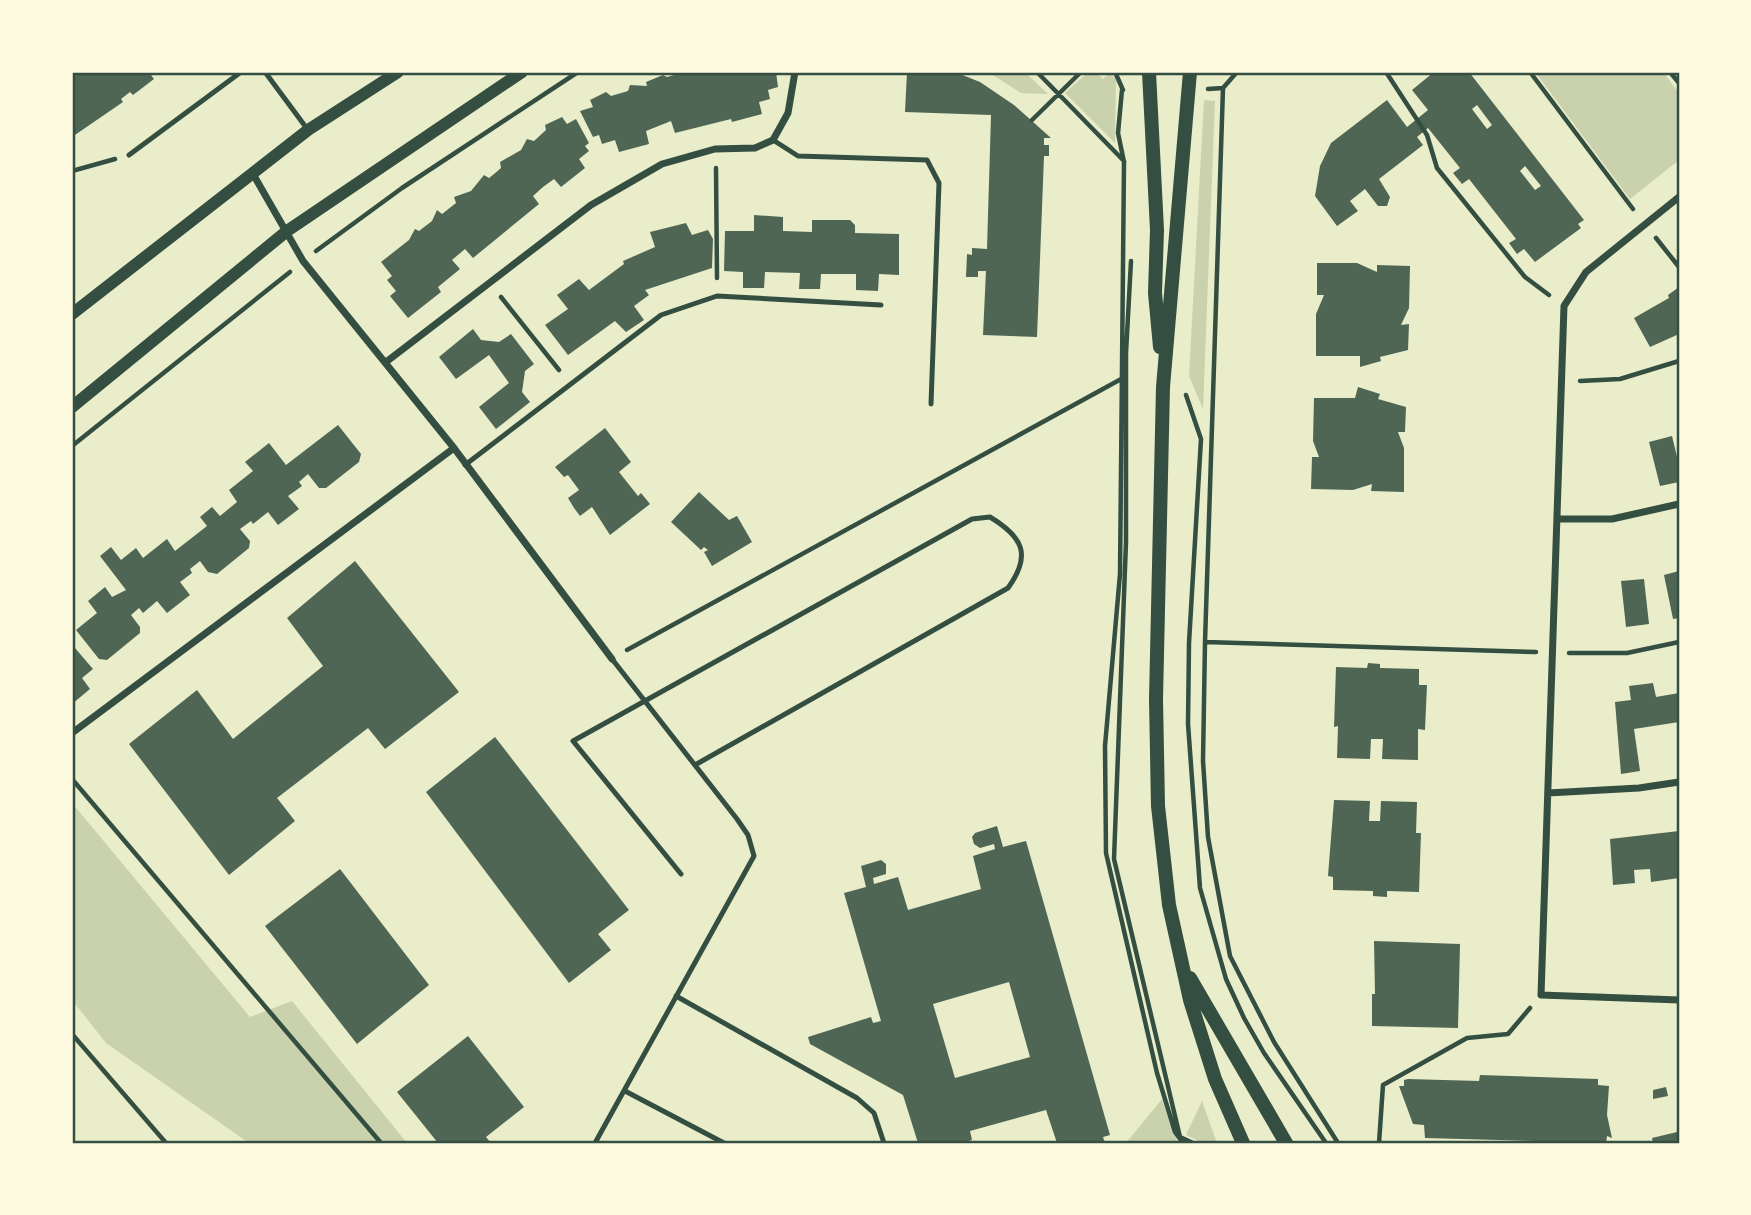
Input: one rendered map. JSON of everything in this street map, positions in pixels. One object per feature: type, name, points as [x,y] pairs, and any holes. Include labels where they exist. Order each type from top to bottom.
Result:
[{"type":"main road","points":[[1149,72],[1157,230],[1155,293],[1163,387]]},
{"type":"main road","points":[[1190,72],[1163,387],[1156,699],[1158,806],[1167,894],[1190,1000],[1215,1079],[1243,1143]]},
{"type":"main road","points":[[1184,968],[1286,1143]]},
{"type":"street","points":[[72,314],[307,130],[398,72]]},
{"type":"street","points":[[72,407],[287,231],[522,72]]},
{"type":"street","points":[[386,362],[591,205],[662,164],[715,149],[755,148],[773,140],[788,113],[794,72]]},
{"type":"street","points":[[253,174],[303,261],[454,448],[612,659]]},
{"type":"street","points":[[1679,197],[1586,272],[1564,306],[1541,995],[1679,1000]]},
{"type":"street","points":[[72,733],[454,448]]},
{"type":"street","points":[[1558,519],[1612,519],[1679,504]]},
{"type":"street","points":[[1548,793],[1639,788],[1679,782]]},
{"type":"lane","points":[[129,155],[241,72]]},
{"type":"lane","points":[[265,72],[307,130]]},
{"type":"lane","points":[[773,140],[798,156],[927,160],[939,183],[931,404]]},
{"type":"lane","points":[[465,465],[661,315],[717,296],[881,305]]},
{"type":"lane","points":[[681,874],[573,741],[644,699],[972,519],[990,517],[1018,539],[1022,555],[1019,572],[1008,588],[695,765]]},
{"type":"lane","points":[[595,1143],[754,856],[748,835],[612,659]]},
{"type":"lane","points":[[676,996],[857,1098],[874,1113],[884,1143]]},
{"type":"lane","points":[[625,1091],[724,1143]]},
{"type":"path","points":[[1037,72],[1124,162]]},
{"type":"path","points":[[1032,120],[1081,72]]},
{"type":"path","points":[[1115,72],[1125,90],[1126,124]]},
{"type":"path","points":[[1386,72],[1427,135],[1437,168],[1525,277],[1564,306]]},
{"type":"path","points":[[1531,72],[1679,267]]},
{"type":"path","points":[[1670,72],[1679,83]]},
{"type":"path","points":[[1223,88],[1205,642],[1203,761],[1208,836],[1230,956],[1274,1042],[1338,1143]]},
{"type":"path","points":[[1125,90],[1118,133],[1124,162],[1119,574],[1105,746],[1106,853],[1157,1073],[1175,1132],[1183,1143]]},
{"type":"path","points":[[715,149],[717,296]]},
{"type":"path","points":[[72,171],[129,155]]},
{"type":"path","points":[[612,659],[1126,376],[1131,257]]},
{"type":"path","points":[[489,283],[571,384]]},
{"type":"path","points":[[1562,382],[1620,379],[1679,361]]},
{"type":"path","points":[[1163,387],[1185,392],[1200,439],[1189,643],[1188,724],[1200,888],[1226,979],[1244,1018],[1326,1143]]},
{"type":"path","points":[[1205,642],[1553,653],[1627,653],[1679,642]]},
{"type":"path","points":[[72,779],[381,1143]]},
{"type":"path","points":[[1379,1143],[1383,1084],[1467,1038],[1508,1034],[1541,995]]},
{"type":"path","points":[[72,1034],[166,1143]]},
{"type":"green space","points":[[988,72],[1025,72],[1048,94],[1021,93]]},
{"type":"green space","points":[[1088,72],[1096,72],[1103,79],[1110,73],[1116,79],[1115,143],[1065,93]]},
{"type":"green space","points":[[1535,72],[1663,72],[1679,93],[1679,160],[1630,199]]},
{"type":"green space","points":[[1204,100],[1215,101],[1203,409],[1189,376]]},
{"type":"green space","points":[[72,803],[250,1017],[292,1001],[407,1143],[249,1143],[106,1043],[72,1000]]},
{"type":"green space","points":[[1162,1099],[1178,1143],[1126,1143]]},
{"type":"green space","points":[[1202,1101],[1217,1143],[1203,1143],[1186,1135]]},
{"type":"building","points":[[76,72],[156,72],[151,75],[154,79],[133,95],[130,92],[121,99],[123,102],[72,137],[72,75]]},
{"type":"building","points":[[673,72],[776,72],[778,87],[768,90],[770,99],[759,102],[762,114],[675,133],[671,121],[646,131],[649,144],[619,152],[615,140],[602,144],[599,135],[593,137],[580,111],[593,107],[590,100],[606,92],[611,96],[628,91],[630,85],[647,86],[646,82],[663,75],[674,75]]},
{"type":"building","points":[[907,72],[955,72],[980,82],[1014,105],[1051,138],[1044,138],[1044,145],[1049,145],[1049,156],[1044,156],[1037,337],[983,335],[986,271],[978,271],[978,277],[966,277],[967,254],[972,255],[972,248],[987,249],[991,115],[905,112]]},
{"type":"building","points":[[1434,72],[1469,72],[1584,220],[1578,224],[1581,228],[1535,262],[1524,249],[1517,254],[1509,243],[1516,239],[1469,179],[1462,184],[1453,173],[1460,168],[1428,128],[1417,137],[1423,145],[1379,179],[1390,197],[1387,206],[1378,206],[1365,189],[1350,201],[1358,211],[1337,226],[1315,196],[1320,166],[1331,143],[1387,100],[1407,127],[1428,110],[1412,90]],"holes":[[[1477,105],[1492,125],[1487,129],[1472,109]],[[1525,166],[1541,186],[1535,190],[1520,171]]]},
{"type":"building","points":[[562,117],[567,124],[576,119],[589,143],[585,146],[589,151],[579,159],[585,168],[561,187],[554,179],[543,187],[533,196],[539,204],[473,258],[465,249],[452,260],[460,269],[438,287],[441,292],[408,318],[390,296],[396,291],[387,280],[392,276],[381,262],[409,240],[415,229],[419,231],[432,221],[437,210],[442,214],[456,203],[454,197],[471,191],[484,175],[489,178],[501,168],[500,162],[521,150],[527,139],[534,141],[546,130],[545,125]]},
{"type":"building","points":[[754,215],[783,217],[783,231],[812,232],[812,220],[850,220],[855,225],[855,233],[899,234],[899,275],[879,274],[878,291],[856,290],[856,274],[821,274],[820,289],[799,289],[800,273],[765,272],[764,288],[743,288],[743,272],[724,271],[725,231],[754,231]]},
{"type":"building","points":[[686,223],[692,235],[708,230],[713,239],[712,268],[645,290],[649,295],[634,306],[644,320],[626,332],[615,321],[568,355],[545,325],[568,309],[557,295],[579,279],[589,290],[624,264],[623,261],[655,247],[650,232]]},
{"type":"building","points":[[1317,263],[1357,263],[1377,272],[1377,265],[1410,266],[1409,308],[1401,325],[1409,324],[1408,350],[1380,357],[1381,361],[1360,367],[1360,356],[1316,356],[1316,314],[1324,295],[1317,295]]},
{"type":"building","points":[[1679,287],[1679,334],[1650,347],[1634,318],[1669,298],[1668,295]]},
{"type":"building","points":[[473,329],[481,340],[499,342],[511,334],[534,364],[525,371],[522,392],[530,402],[496,429],[479,407],[509,383],[489,355],[456,379],[439,357]]},
{"type":"building","points":[[1358,387],[1380,394],[1378,399],[1406,407],[1405,432],[1398,432],[1404,448],[1404,492],[1371,491],[1372,484],[1353,490],[1311,489],[1312,457],[1319,457],[1313,441],[1314,398],[1355,398]]},
{"type":"building","points":[[338,425],[361,454],[359,462],[326,488],[319,488],[308,474],[299,482],[302,486],[288,496],[299,509],[278,525],[268,512],[253,524],[251,521],[240,529],[250,541],[249,548],[217,574],[208,572],[200,561],[190,569],[192,573],[180,582],[190,595],[167,613],[157,601],[143,613],[139,608],[131,615],[140,627],[140,633],[107,660],[99,659],[76,630],[97,613],[88,601],[105,587],[112,597],[126,590],[100,556],[111,547],[121,560],[136,548],[143,558],[167,539],[175,551],[207,526],[200,517],[212,507],[220,516],[237,502],[229,490],[253,471],[245,462],[269,443],[286,465]]},
{"type":"building","points":[[605,428],[631,462],[619,472],[638,496],[641,493],[650,504],[610,535],[592,507],[580,516],[568,498],[579,490],[568,475],[564,477],[555,467]]},
{"type":"building","points":[[1672,436],[1679,465],[1679,482],[1660,486],[1649,442]]},
{"type":"building","points":[[699,492],[729,520],[737,516],[752,542],[712,566],[704,552],[708,550],[704,547],[701,550],[671,522]]},
{"type":"building","points":[[355,561],[459,692],[385,749],[368,728],[277,798],[295,821],[229,875],[129,744],[197,690],[233,739],[323,666],[287,618]]},
{"type":"building","points":[[1679,571],[1679,618],[1673,619],[1664,575]]},
{"type":"building","points":[[1644,579],[1649,624],[1626,627],[1621,581]]},
{"type":"building","points":[[75,648],[93,669],[82,678],[90,689],[72,704],[72,651]]},
{"type":"building","points":[[1368,663],[1380,664],[1380,668],[1419,669],[1419,685],[1427,685],[1425,730],[1418,729],[1418,760],[1382,759],[1383,739],[1371,739],[1370,759],[1337,758],[1338,726],[1334,727],[1336,667],[1367,668]]},
{"type":"building","points":[[1653,683],[1656,697],[1679,693],[1679,722],[1634,729],[1640,771],[1621,774],[1615,702],[1631,700],[1629,686]]},
{"type":"building","points":[[495,737],[629,910],[598,934],[611,950],[569,983],[426,792]]},
{"type":"building","points":[[1334,800],[1370,801],[1369,821],[1380,821],[1381,801],[1417,802],[1416,833],[1421,833],[1419,892],[1387,891],[1387,897],[1373,896],[1373,891],[1333,890],[1333,877],[1328,876]]},
{"type":"building","points":[[997,826],[1003,847],[1026,841],[1110,1135],[1103,1137],[1105,1143],[1057,1143],[1046,1110],[970,1131],[972,1140],[961,1143],[918,1143],[903,1095],[810,1044],[808,1037],[871,1017],[873,1023],[881,1021],[844,893],[866,887],[861,866],[881,860],[886,864],[886,874],[873,878],[874,884],[898,877],[908,910],[981,889],[973,856],[995,849],[994,844],[980,848],[974,844],[972,837],[975,833]],"holes":[[[1009,982],[1030,1057],[955,1078],[933,1004]]]},
{"type":"building","points":[[1679,831],[1679,878],[1651,882],[1650,869],[1634,870],[1635,883],[1613,885],[1610,839]]},
{"type":"building","points":[[340,869],[429,985],[357,1044],[265,926]]},
{"type":"building","points":[[1374,941],[1460,944],[1458,1028],[1372,1026],[1372,994],[1375,994]]},
{"type":"building","points":[[468,1036],[524,1107],[486,1137],[491,1143],[438,1143],[397,1092]]},
{"type":"building","points":[[1480,1075],[1598,1079],[1598,1085],[1609,1086],[1607,1115],[1612,1138],[1607,1136],[1606,1143],[1425,1138],[1424,1125],[1413,1124],[1399,1086],[1404,1086],[1404,1080],[1479,1081]]},
{"type":"building","points":[[1666,1087],[1668,1096],[1653,1099],[1653,1090]]},
{"type":"building","points":[[1677,1132],[1679,1143],[1653,1143],[1652,1138]]}]
